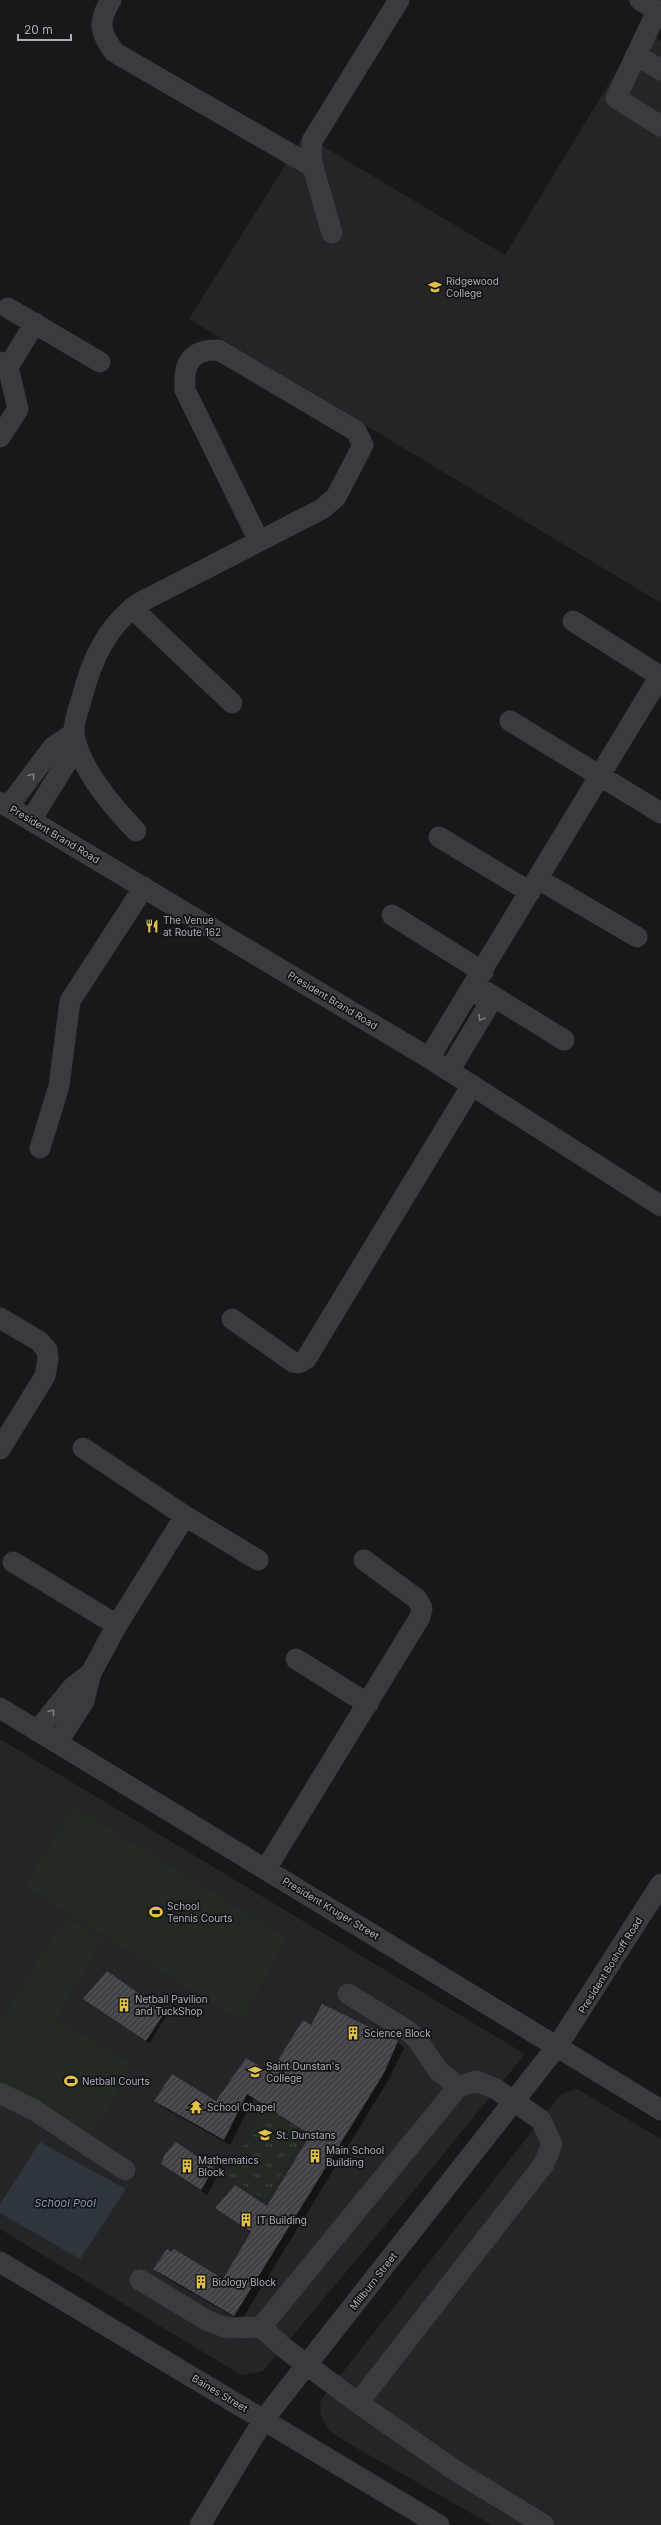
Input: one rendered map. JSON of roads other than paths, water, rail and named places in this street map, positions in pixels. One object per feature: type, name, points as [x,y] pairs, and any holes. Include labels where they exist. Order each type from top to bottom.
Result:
[{"type":"street","points":[[111,0],[102,14],[102,33],[114,52],[313,167]]},
{"type":"street","points":[[332,233],[313,167],[311,147],[315,134],[399,0]]},
{"type":"street","points":[[652,8],[636,55],[616,98],[661,126]]},
{"type":"street","points":[[636,55],[661,70]]},
{"type":"street","points":[[8,308],[100,362]]},
{"type":"street","points":[[0,437],[18,409],[4,365],[35,323]]},
{"type":"street","points":[[31,820],[70,757],[88,673],[105,638],[123,614],[322,508],[336,497],[363,445],[356,431],[219,350],[205,350],[195,354],[186,367],[185,390],[259,541]]},
{"type":"street","points":[[132,608],[232,703]]},
{"type":"street","points":[[429,1058],[479,978],[661,676],[573,621]]},
{"type":"street","points":[[510,721],[661,813]]},
{"type":"street","points":[[4,804],[54,747],[74,733]]},
{"type":"street","points":[[74,733],[95,779],[114,808],[136,831]]},
{"type":"street","name":"President Brand Road","points":[[4,804],[429,1058],[661,1206]]},
{"type":"street","points":[[439,837],[637,938]]},
{"type":"street","points":[[40,1148],[59,1086],[66,1021],[70,1001],[144,887]]},
{"type":"street","points":[[392,915],[564,1040]]},
{"type":"street","points":[[449,1071],[488,1006],[479,978]]},
{"type":"street","points":[[232,1319],[293,1362],[299,1363],[306,1359],[472,1085]]},
{"type":"street","points":[[0,1318],[38,1341],[47,1350],[48,1359],[46,1376],[0,1450]]},
{"type":"street","points":[[83,1448],[185,1516],[258,1560]]},
{"type":"street","points":[[57,1743],[84,1701],[91,1673],[117,1625],[185,1516]]},
{"type":"street","points":[[266,1869],[417,1623],[422,1608],[417,1599],[364,1560]]},
{"type":"street","points":[[13,1562],[117,1625]]},
{"type":"street","points":[[296,1660],[368,1704]]},
{"type":"street","points":[[37,1731],[70,1691],[91,1673]]},
{"type":"street","name":"President Kruger Street","points":[[0,1708],[558,2045],[661,2110]]},
{"type":"street","name":"President Boshoff Road","points":[[558,2045],[661,1884]]},
{"type":"street","points":[[348,1994],[408,2031],[416,2038],[438,2070],[458,2087]]},
{"type":"street","name":"Millburn Street","points":[[200,2525],[264,2419],[558,2045]]},
{"type":"street","points":[[261,2327],[458,2087],[468,2082],[485,2083],[541,2120],[552,2144],[544,2164],[358,2403]]},
{"type":"street","points":[[0,2093],[34,2110],[126,2170]]},
{"type":"street","name":"Baines Street","points":[[0,2262],[439,2525]]},
{"type":"street","points":[[140,2280],[208,2320],[228,2328],[261,2327],[283,2347],[308,2364],[358,2403],[456,2471],[544,2525]]},
{"type":"water","name":"School Pool","points":[[40,2142],[126,2189],[80,2259],[0,2213],[0,2204]]},
{"type":"place","name":"Ridgewood College","points":[[435,287]]},
{"type":"place","name":"The Venue at Route 162","points":[[152,926]]},
{"type":"place","name":"School Tennis Courts","points":[[156,1912]]},
{"type":"place","name":"Netball Pavilion and TuckShop","points":[[124,2005]]},
{"type":"place","name":"Science Block","points":[[353,2033]]},
{"type":"place","name":"Saint Dunstan's College","points":[[255,2072]]},
{"type":"place","name":"Netball Courts","points":[[71,2081]]},
{"type":"place","name":"School Chapel","points":[[196,2107]]},
{"type":"place","name":"St. Dunstans","points":[[265,2135]]},
{"type":"place","name":"Main School Building","points":[[315,2156]]},
{"type":"place","name":"Mathematics Block","points":[[187,2166]]},
{"type":"place","name":"IT Building","points":[[246,2220]]},
{"type":"place","name":"Biology Block","points":[[201,2282]]}]
